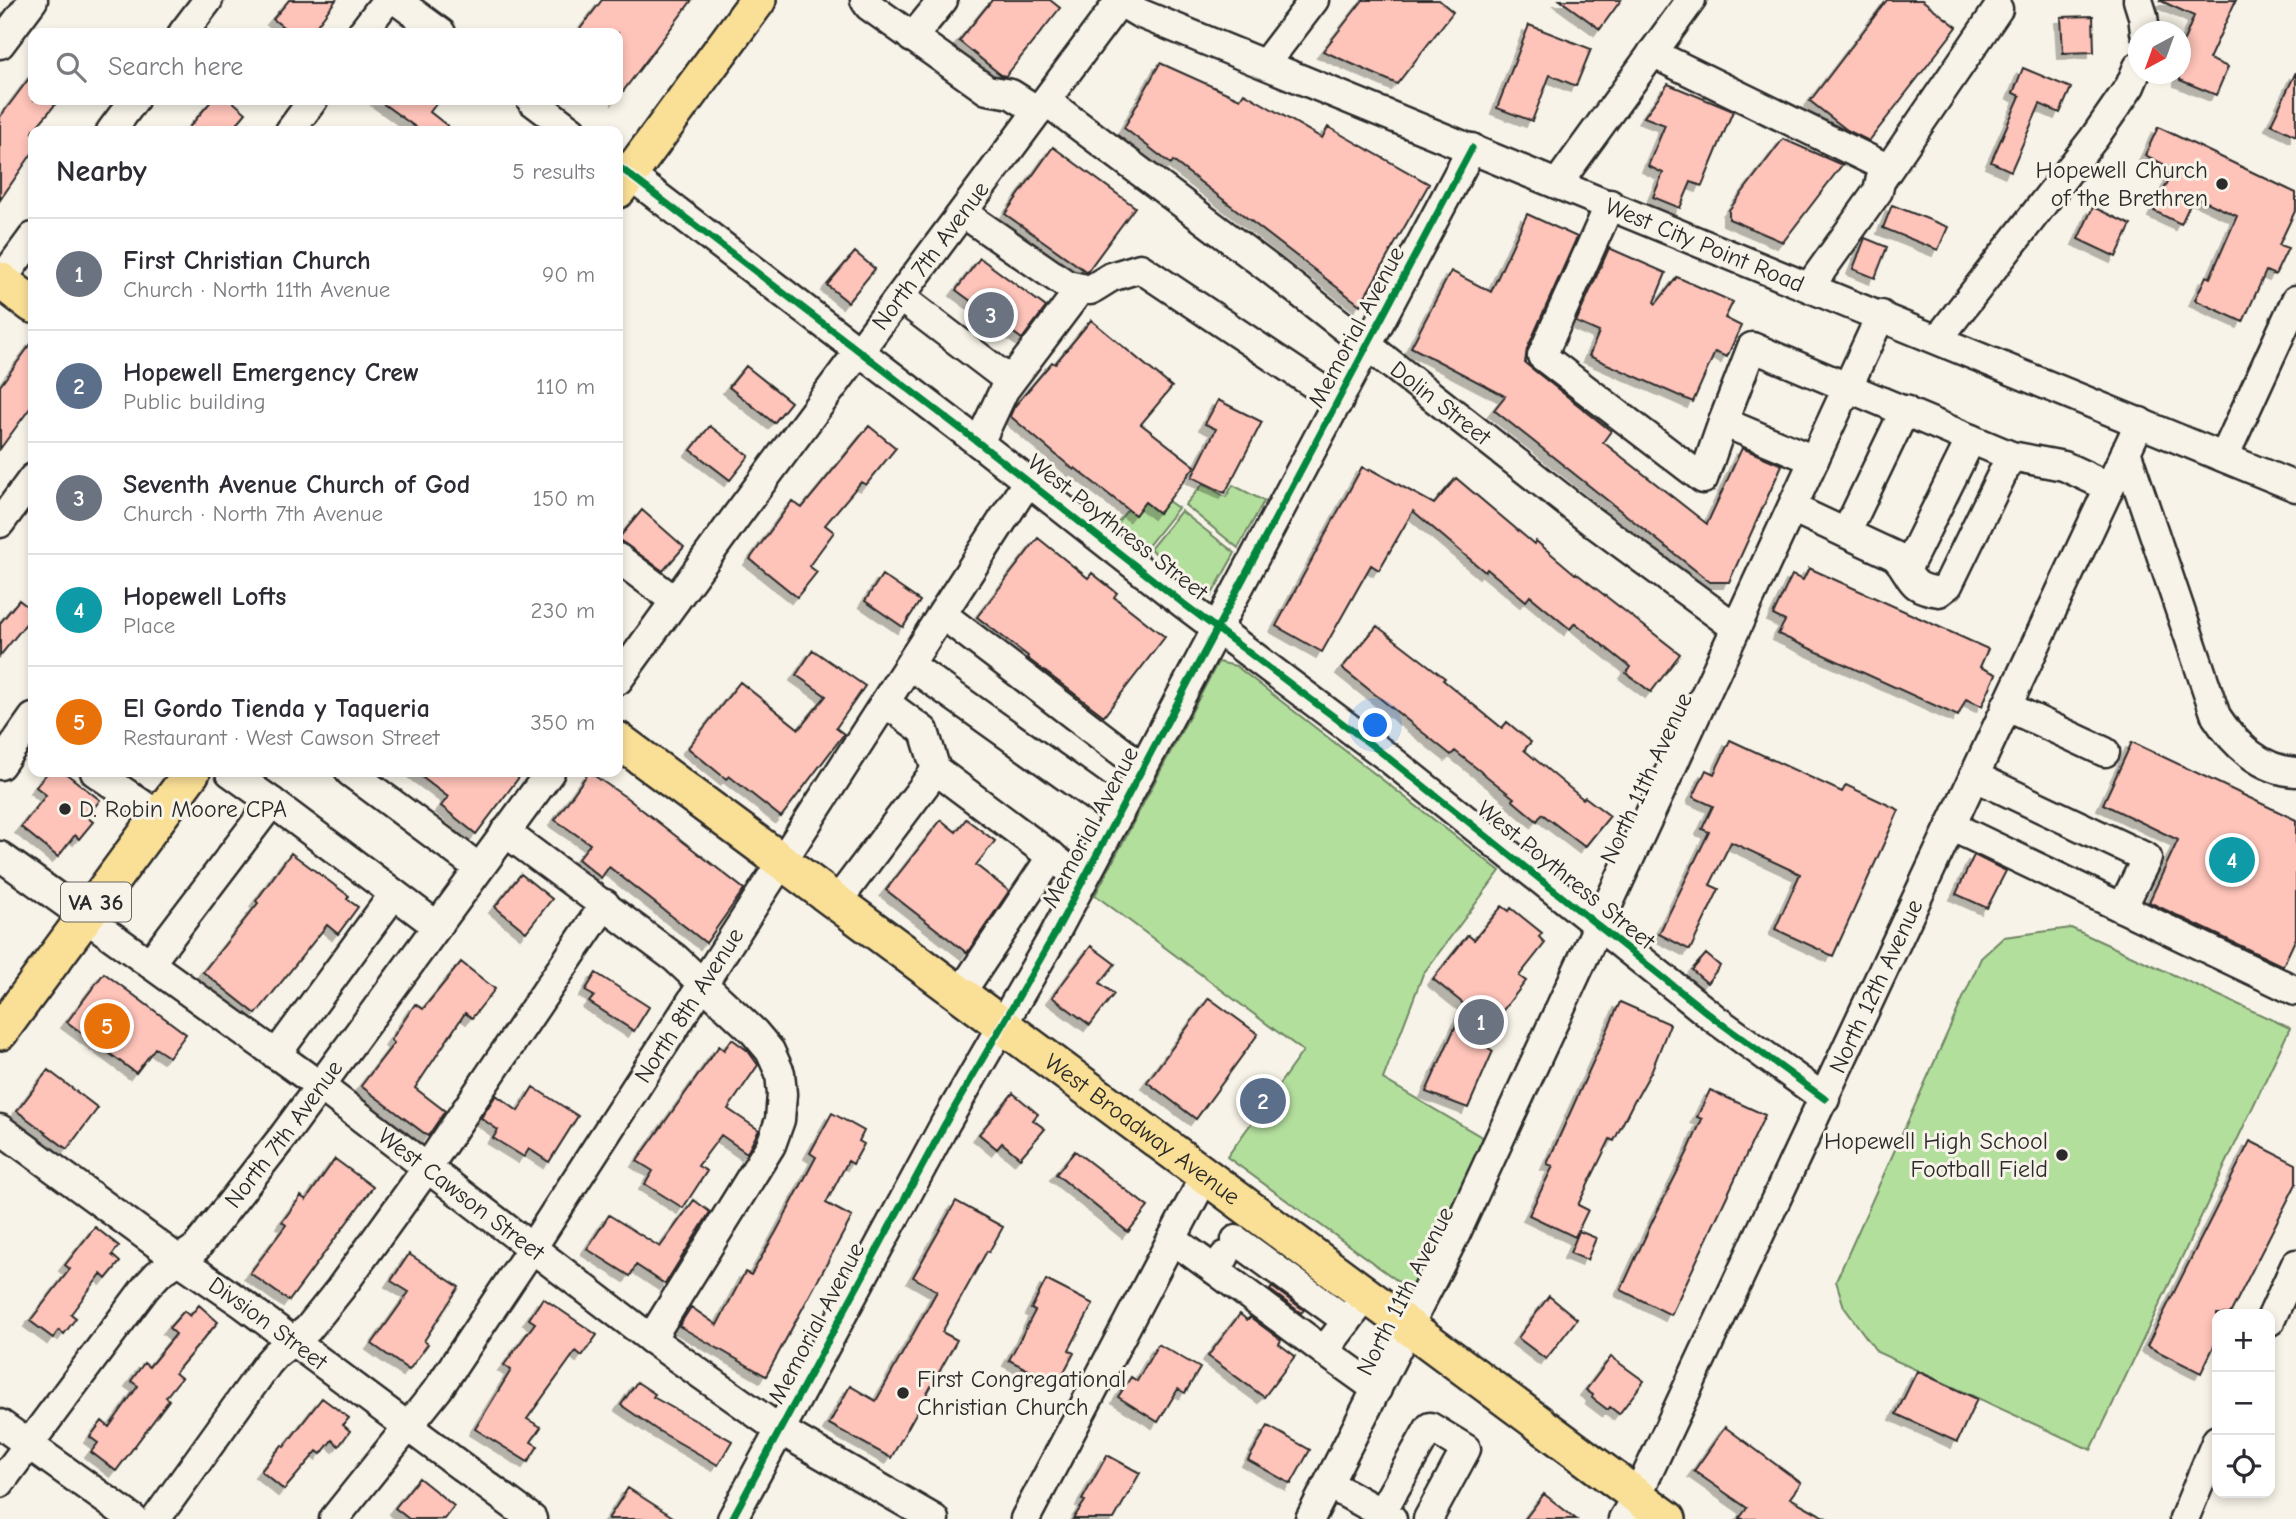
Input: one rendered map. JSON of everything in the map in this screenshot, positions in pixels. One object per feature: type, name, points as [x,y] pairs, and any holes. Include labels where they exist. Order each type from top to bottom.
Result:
[{"type":"main road","points":[[623,174],[758,0]]},
{"type":"main road","points":[[0,281],[28,301]]},
{"type":"main road","name":"West Broadway Avenue","points":[[623,744],[1255,1211],[1357,1308],[1409,1326],[1630,1508],[1668,1519]]},
{"type":"main road","name":"VA 36","points":[[0,1032],[188,777]]},
{"type":"street","points":[[0,44],[33,0]]},
{"type":"street","points":[[187,28],[208,0]]},
{"type":"street","points":[[366,28],[387,0]]},
{"type":"street","points":[[396,0],[434,28]]},
{"type":"street","name":"Dolin Street","points":[[865,0],[869,6],[912,38],[987,90],[1011,94],[1042,106],[1270,268],[1591,521],[1736,628]]},
{"type":"street","points":[[912,38],[943,0]]},
{"type":"street","points":[[1265,64],[1314,0]]},
{"type":"street","points":[[1558,183],[1691,0]]},
{"type":"street","points":[[2138,0],[2143,21]]},
{"type":"street","name":"West City Point Road","points":[[1118,1],[1139,13],[2296,487]]},
{"type":"street","name":"North 7th Avenue","points":[[623,673],[1118,1]]},
{"type":"street","points":[[1881,180],[1998,9]]},
{"type":"street","points":[[1652,52],[1881,165],[1878,191],[1810,286]]},
{"type":"street","points":[[1938,339],[2094,138],[2131,84]]},
{"type":"street","points":[[115,126],[130,105]]},
{"type":"street","points":[[294,126],[309,105]]},
{"type":"street","points":[[538,105],[565,126]]},
{"type":"street","name":"Memorial Avenue","points":[[732,1519],[946,1124],[1119,814],[1472,148]]},
{"type":"street","name":"West Poythress Street","points":[[623,178],[860,351],[1386,756],[1715,1019],[1825,1099]]},
{"type":"street","points":[[1610,204],[1542,356],[1703,479],[1752,347],[2011,456],[2064,466],[2109,487]]},
{"type":"street","points":[[963,212],[1067,285],[1090,290],[1111,277],[1140,268],[1339,401]]},
{"type":"street","points":[[0,281],[28,244]]},
{"type":"street","points":[[979,443],[1010,381],[1081,288]]},
{"type":"street","points":[[900,297],[1010,381]]},
{"type":"street","points":[[2224,457],[2296,300]]},
{"type":"street","name":"North 11th Avenue","points":[[1310,1519],[1455,1235],[1881,315]]},
{"type":"street","points":[[1846,533],[1905,411]]},
{"type":"street","points":[[1723,422],[1814,460]]},
{"type":"street","name":"North 12th Avenue","points":[[1630,1508],[1825,1099],[2140,422]]},
{"type":"street","points":[[1906,570],[1971,439]]},
{"type":"street","points":[[2126,452],[2216,716],[2227,733],[2245,751],[2266,764],[2296,772]]},
{"type":"street","points":[[1792,508],[1895,556],[1911,581],[1927,590],[1939,592],[1948,585],[2011,456]]},
{"type":"street","name":"North 8th Avenue","points":[[334,1519],[438,1389],[704,985],[1028,481]]},
{"type":"street","points":[[0,523],[28,485]]},
{"type":"street","points":[[623,562],[675,601]]},
{"type":"street","points":[[943,615],[1143,768]]},
{"type":"street","points":[[910,665],[1119,814]]},
{"type":"street","points":[[886,703],[924,731],[936,770],[1083,880]]},
{"type":"street","points":[[2006,706],[2105,752]]},
{"type":"street","points":[[0,765],[28,729]]},
{"type":"street","points":[[836,903],[936,770]]},
{"type":"street","points":[[1974,776],[2147,858],[2122,908]]},
{"type":"street","points":[[102,777],[159,816]]},
{"type":"street","points":[[237,777],[437,926]]},
{"type":"street","points":[[357,777],[479,868]]},
{"type":"street","name":"North 7th Avenue","points":[[0,1483],[146,1287],[158,1274],[196,1248],[285,1134],[546,777]]},
{"type":"street","points":[[150,963],[272,802]]},
{"type":"street","points":[[1951,826],[2296,991]]},
{"type":"street","points":[[505,832],[675,958],[770,1051],[780,1073],[780,1120],[771,1145],[651,1339]]},
{"type":"street","name":"West Cawson Street","points":[[0,856],[320,1086],[651,1339],[780,1430],[933,1519]]},
{"type":"street","points":[[960,994],[1052,856]]},
{"type":"street","points":[[276,1055],[394,894]]},
{"type":"street","points":[[156,1519],[268,1363],[308,1329],[340,1289],[427,1168],[605,904]]},
{"type":"street","name":"Divsion Street","points":[[0,1129],[408,1425],[520,1515]]},
{"type":"street","points":[[1025,1519],[1206,1174]]},
{"type":"street","points":[[1215,1270],[1255,1211]]},
{"type":"street","points":[[1172,1239],[1377,1389]]},
{"type":"street","points":[[1236,1240],[1357,1308],[1324,1351]]},
{"type":"street","points":[[2275,1310],[2296,1265]]},
{"type":"street","points":[[0,1424],[133,1519]]},
{"type":"street","points":[[1329,1484],[1387,1516],[1430,1427],[1466,1449],[1428,1519]]},
{"type":"street","points":[[2184,1519],[2212,1452]]},
{"type":"green space","points":[[1203,484],[1226,497],[1233,485],[1264,501],[1238,548],[1185,505]]},
{"type":"green space","points":[[1168,501],[1178,508],[1147,547],[1117,523],[1128,509],[1135,515],[1145,502],[1159,513]]},
{"type":"green space","points":[[1181,511],[1235,553],[1211,596],[1150,549]]},
{"type":"green space","points":[[1218,662],[1236,666],[1500,871],[1423,974],[1383,1079],[1485,1139],[1413,1292],[1227,1157],[1303,1051],[1095,895]]},
{"type":"green space","name":"Hopewell High School Football Field","points":[[2071,928],[2290,1028],[2091,1450],[1877,1352],[1844,1307],[1836,1281],[1981,958],[2004,937]]},
{"type":"building","points":[[289,0],[336,0],[315,28],[285,28],[273,19]]},
{"type":"building","points":[[602,0],[692,0],[623,91],[623,28],[581,28]]},
{"type":"building","points":[[992,0],[1050,0],[1060,8],[1006,76],[1001,75],[959,41]]},
{"type":"building","points":[[1363,0],[1439,0],[1453,12],[1397,84],[1323,51]]},
{"type":"building","points":[[1560,0],[1621,0],[1600,29]]},
{"type":"building","points":[[1887,0],[1922,0],[1957,27],[1869,141],[1847,130],[1810,101]]},
{"type":"building","points":[[2159,0],[2236,0],[2209,59],[2228,67],[2216,95],[2190,84],[2191,23],[2194,16]]},
{"type":"building","points":[[2093,16],[2094,52],[2063,53],[2061,17]]},
{"type":"building","points":[[1529,25],[1591,49],[1576,86],[1550,75],[1532,121],[1497,108]]},
{"type":"building","points":[[1160,63],[1240,99],[1244,93],[1322,138],[1328,127],[1429,184],[1360,305],[1173,161],[1171,164],[1124,128]]},
{"type":"building","points":[[2023,68],[2071,88],[2060,113],[2040,104],[2011,171],[1991,162],[2020,96],[2013,93]]},
{"type":"building","points":[[2296,72],[2296,136],[2271,124]]},
{"type":"building","points":[[28,80],[28,105],[55,105],[37,126],[28,126],[28,159],[0,200],[0,117]]},
{"type":"building","points":[[1668,84],[1733,111],[1702,186],[1691,182],[1680,208],[1653,197],[1663,173],[1648,166],[1665,125],[1644,117]]},
{"type":"building","points":[[208,105],[237,105],[246,113],[235,126],[190,126]]},
{"type":"building","points":[[385,105],[435,105],[430,112],[448,126],[414,126]]},
{"type":"building","name":"Hopewell Church of the Brethren","points":[[2158,127],[2296,193],[2296,209],[2279,245],[2288,248],[2275,275],[2266,271],[2243,322],[2195,300],[2206,276],[2210,278],[2237,216],[2194,196],[2181,224],[2154,211],[2171,175],[2164,172],[2167,166],[2145,155]]},
{"type":"building","points":[[1783,139],[1842,165],[1783,242],[1729,219],[1729,210]]},
{"type":"building","points":[[1053,147],[1135,207],[1087,272],[1005,214]]},
{"type":"building","points":[[1892,205],[1948,227],[1938,250],[1883,228]]},
{"type":"building","points":[[2093,207],[2131,225],[2116,257],[2078,239]]},
{"type":"building","points":[[1527,214],[1577,237],[1527,349],[1525,363],[1611,431],[1603,442],[1707,524],[1742,448],[1782,465],[1729,582],[1710,582],[1494,410],[1505,396],[1411,347],[1451,271],[1491,292]]},
{"type":"building","points":[[1865,238],[1887,247],[1875,278],[1853,269]]},
{"type":"building","points":[[1609,248],[1666,273],[1654,302],[1656,304],[1677,277],[1733,302],[1725,318],[1741,326],[1727,357],[1715,352],[1693,402],[1589,356],[1599,332],[1576,322]]},
{"type":"building","points":[[855,252],[875,269],[848,302],[827,285]]},
{"type":"building","points":[[980,258],[1046,307],[1022,339],[956,290]]},
{"type":"building","points":[[1091,320],[1172,387],[1141,424],[1195,466],[1159,513],[1145,502],[1135,515],[1075,468],[1074,470],[1010,416],[1014,407],[1052,362],[1055,364]]},
{"type":"building","points":[[28,348],[28,411],[0,449],[0,386]]},
{"type":"building","points":[[746,366],[791,402],[774,423],[729,387]]},
{"type":"building","points":[[1218,400],[1262,422],[1225,493],[1192,477],[1216,429],[1205,424]]},
{"type":"building","points":[[710,426],[749,456],[730,480],[691,450]]},
{"type":"building","points":[[869,426],[896,448],[866,485],[861,482],[825,525],[834,532],[809,566],[817,572],[797,597],[750,559],[792,501],[802,508]]},
{"type":"building","points":[[1362,467],[1434,504],[1456,478],[1534,544],[1536,541],[1680,654],[1651,692],[1626,673],[1630,667],[1575,623],[1570,629],[1530,596],[1526,601],[1487,569],[1485,572],[1413,511],[1379,570],[1371,565],[1322,652],[1276,626]]},
{"type":"building","points":[[642,510],[684,547],[663,571],[623,543],[623,533]]},
{"type":"building","points":[[1038,538],[1088,578],[1092,573],[1117,593],[1114,597],[1165,637],[1104,716],[977,617]]},
{"type":"building","points":[[1809,568],[1988,649],[1980,667],[1996,674],[1982,706],[1966,699],[1958,716],[1778,634],[1785,621],[1773,615],[1792,575],[1803,580]]},
{"type":"building","points":[[882,575],[920,601],[903,627],[865,601]]},
{"type":"building","points":[[19,600],[28,607],[28,621],[0,656],[0,623]]},
{"type":"building","points":[[1377,626],[1445,678],[1443,680],[1502,728],[1507,722],[1531,742],[1524,750],[1583,799],[1585,797],[1610,816],[1585,847],[1542,814],[1537,821],[1512,800],[1514,798],[1455,751],[1451,755],[1342,668]]},
{"type":"building","points":[[813,650],[865,686],[836,728],[844,734],[781,817],[729,776],[726,779],[688,748],[740,682],[799,729],[826,696],[796,675]]},
{"type":"building","points":[[1730,740],[1842,792],[1846,785],[1899,810],[1833,956],[1775,929],[1800,874],[1731,842],[1710,885],[1719,889],[1690,950],[1659,934],[1709,832],[1702,829],[1713,806],[1693,797],[1706,770],[1714,774]]},
{"type":"building","points":[[2132,742],[2296,820],[2296,938],[2283,966],[2149,902],[2178,840],[2103,804]]},
{"type":"building","name":"D. Robin Moore CPA","points":[[44,777],[70,777],[100,800],[87,817],[93,822],[79,839],[75,835],[58,857],[21,827],[46,795],[36,787]]},
{"type":"building","points":[[422,777],[519,777],[476,834],[441,806],[448,797]]},
{"type":"building","points":[[585,777],[596,777],[744,889],[706,943],[609,867],[601,878],[578,859],[590,844],[555,820]]},
{"type":"building","points":[[966,819],[995,841],[976,865],[1009,891],[967,953],[886,890],[941,820],[956,832]]},
{"type":"building","points":[[291,853],[349,896],[347,899],[358,907],[338,934],[327,925],[256,1014],[203,972],[258,903],[256,901]]},
{"type":"building","points":[[1974,855],[2006,871],[1987,908],[1956,894]]},
{"type":"building","points":[[521,874],[552,899],[526,932],[495,907]]},
{"type":"building","points":[[1502,906],[1509,911],[1511,908],[1542,933],[1539,937],[1545,943],[1519,976],[1526,981],[1478,1042],[1493,1051],[1468,1108],[1426,1092],[1465,1005],[1433,979],[1468,935],[1474,940]]},
{"type":"building","points":[[1091,946],[1115,964],[1100,983],[1114,994],[1090,1025],[1052,997]]},
{"type":"building","points":[[1706,954],[1720,966],[1707,983],[1692,970]]},
{"type":"building","points":[[461,962],[495,989],[472,1018],[465,1013],[415,1088],[445,1111],[428,1136],[361,1086],[394,1043],[391,1040],[415,1004],[423,1009]]},
{"type":"building","points":[[104,973],[186,1034],[169,1057],[155,1048],[136,1073],[67,1022]]},
{"type":"building","points":[[596,973],[649,1007],[634,1031],[589,1002],[594,996],[585,991]]},
{"type":"building","points":[[1209,998],[1258,1034],[1196,1119],[1147,1082]]},
{"type":"building","points":[[1620,1002],[1670,1024],[1651,1072],[1614,1141],[1610,1139],[1578,1205],[1588,1210],[1575,1237],[1529,1215],[1553,1166],[1547,1164]]},
{"type":"building","points":[[732,1039],[748,1051],[758,1065],[728,1109],[759,1130],[747,1153],[721,1135],[698,1166],[707,1171],[683,1208],[645,1184],[653,1171],[637,1161],[719,1046],[724,1050]]},
{"type":"building","points":[[48,1070],[98,1108],[67,1149],[17,1111]]},
{"type":"building","points":[[533,1087],[578,1116],[549,1162],[529,1149],[524,1157],[493,1138],[498,1130],[481,1118],[496,1095],[518,1111]]},
{"type":"building","points":[[1710,1090],[1765,1115],[1671,1315],[1621,1290],[1688,1151],[1702,1119],[1697,1117]]},
{"type":"building","points":[[1013,1093],[1038,1114],[1033,1120],[1045,1129],[1020,1158],[1002,1143],[997,1149],[979,1134]]},
{"type":"building","points":[[832,1113],[864,1131],[859,1141],[864,1144],[853,1164],[848,1161],[826,1203],[852,1217],[766,1376],[679,1326],[691,1307],[717,1325],[745,1272],[751,1275],[776,1232],[816,1157],[810,1153]]},
{"type":"building","points":[[2250,1141],[2296,1164],[2296,1184],[2233,1309],[2212,1309],[2212,1350],[2201,1373],[2147,1346]]},
{"type":"building","points":[[1075,1151],[1148,1207],[1128,1232],[1056,1174]]},
{"type":"building","points":[[335,1159],[373,1187],[289,1301],[250,1273],[286,1225],[282,1222],[301,1196],[306,1200]]},
{"type":"building","points":[[694,1200],[710,1212],[665,1284],[636,1265],[630,1276],[587,1249],[609,1215],[660,1247]]},
{"type":"building","points":[[956,1201],[1003,1227],[942,1332],[957,1340],[891,1458],[829,1424],[850,1386],[876,1401],[937,1291],[913,1277]]},
{"type":"building","points":[[95,1227],[119,1246],[112,1255],[120,1262],[106,1279],[101,1274],[71,1314],[76,1318],[64,1334],[59,1330],[53,1338],[30,1321],[70,1269],[65,1265]]},
{"type":"building","points":[[1579,1231],[1596,1238],[1587,1260],[1570,1253]]},
{"type":"building","points":[[409,1254],[459,1287],[424,1341],[428,1344],[409,1370],[372,1344],[409,1292],[391,1281]]},
{"type":"building","points":[[1046,1280],[1093,1304],[1069,1350],[1074,1353],[1057,1385],[1009,1360],[1035,1311],[1031,1309]]},
{"type":"building","points":[[1272,1287],[1304,1310],[1301,1313],[1270,1290]]},
{"type":"building","points":[[1549,1296],[1577,1319],[1546,1359],[1518,1338]]},
{"type":"building","points":[[543,1298],[597,1335],[582,1356],[576,1351],[527,1419],[541,1427],[531,1442],[538,1446],[528,1462],[475,1429],[511,1370],[504,1365],[535,1323],[529,1319]]},
{"type":"building","points":[[199,1305],[218,1322],[175,1373],[181,1378],[166,1397],[169,1400],[116,1471],[91,1452],[98,1443],[90,1437],[102,1421],[109,1427],[138,1386],[131,1381],[144,1363],[149,1367],[176,1334],[169,1328],[184,1311],[190,1316]]},
{"type":"building","points":[[1240,1314],[1247,1320],[1250,1317],[1281,1340],[1279,1344],[1295,1356],[1264,1397],[1208,1356]]},
{"type":"building","points":[[1158,1344],[1200,1368],[1185,1393],[1178,1389],[1158,1422],[1118,1397],[1131,1377],[1137,1381]]},
{"type":"building","points":[[1611,1357],[1644,1381],[1619,1414],[1610,1407],[1608,1410],[1586,1390]]},
{"type":"building","points":[[1917,1371],[1977,1399],[1957,1442],[1896,1414]]},
{"type":"building","points":[[637,1382],[655,1394],[653,1397],[732,1441],[718,1465],[657,1430],[621,1405]]},
{"type":"building","points":[[322,1398],[349,1418],[343,1425],[350,1431],[339,1446],[332,1440],[321,1454],[317,1451],[284,1490],[261,1471],[282,1445],[284,1447]]},
{"type":"building","points":[[1268,1426],[1310,1450],[1291,1484],[1248,1460]]},
{"type":"building","points":[[1725,1427],[1801,1483],[1790,1498],[1828,1519],[1739,1519],[1747,1508],[1694,1471]]},
{"type":"building","points":[[1107,1455],[1140,1473],[1114,1519],[1073,1519],[1085,1501],[1082,1500]]},
{"type":"building","points":[[419,1478],[454,1506],[444,1519],[409,1519],[395,1508]]},
{"type":"building","points":[[628,1488],[676,1519],[608,1519]]},
{"type":"building","points":[[1544,1494],[1576,1519],[1525,1519]]},
{"type":"cycle path","points":[[732,1519],[945,1124],[1053,937],[1472,148]]},
{"type":"cycle path","points":[[623,170],[1184,604],[1386,756],[1715,1019],[1825,1099]]},
{"type":"place","name":"Hopewell Church of the Brethren","points":[[2222,184]]},
{"type":"place","name":"Seventh Avenue Church of God","points":[[991,315]]},
{"type":"place","name":"D. Robin Moore CPA","points":[[65,809]]},
{"type":"place","name":"Hopewell Lofts","points":[[2232,860]]},
{"type":"place","name":"First Christian Church","points":[[1481,1022]]},
{"type":"place","name":"El Gordo Tienda y Taqueria","points":[[107,1026]]},
{"type":"place","name":"Hopewell Emergency Crew","points":[[1263,1101]]},
{"type":"place","name":"Hopewell High School Football Field","points":[[2062,1155]]},
{"type":"place","name":"First Congregational Christian Church","points":[[903,1393]]}]
